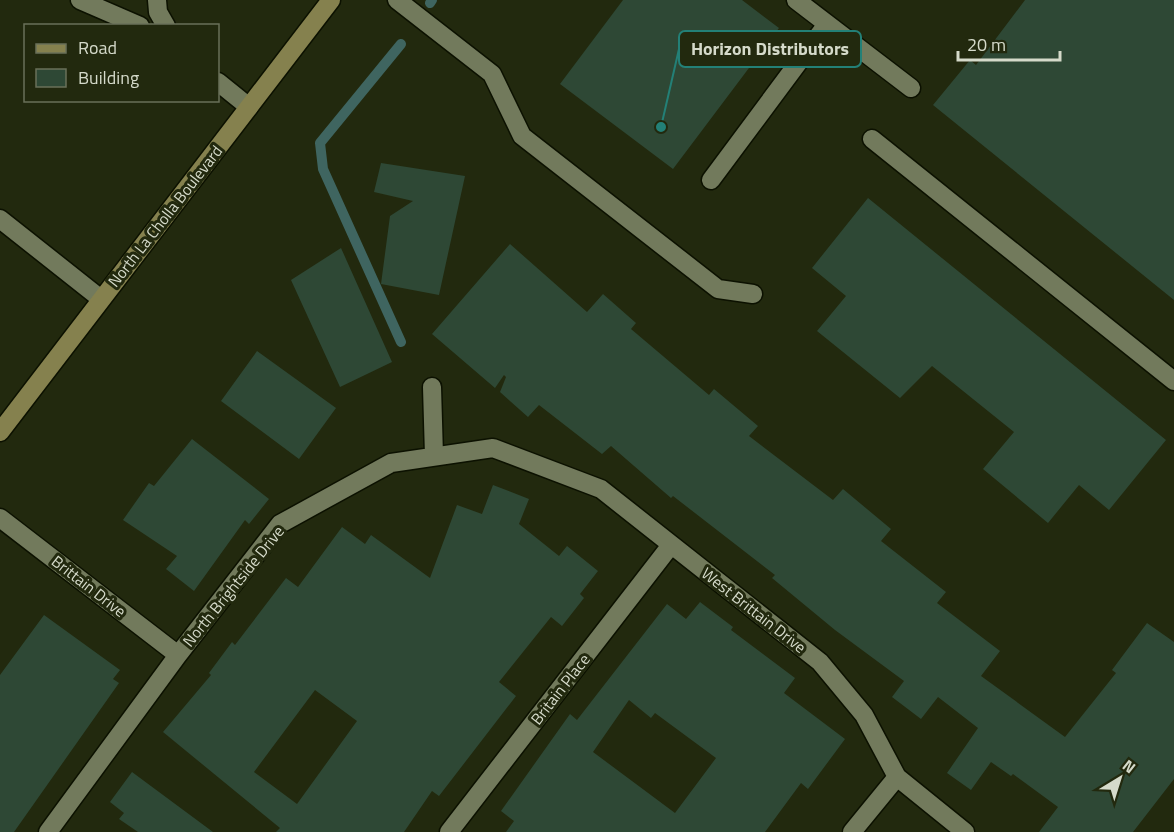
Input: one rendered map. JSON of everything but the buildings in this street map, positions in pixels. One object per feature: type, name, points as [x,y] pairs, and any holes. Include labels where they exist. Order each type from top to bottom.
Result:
[{"type":"street","points":[[80,0],[135,24]]},
{"type":"street","points":[[157,0],[158,12],[165,24]]},
{"type":"street","name":"North La Cholla Boulevard","points":[[0,432],[331,0]]},
{"type":"street","points":[[397,0],[492,74],[522,136],[718,290],[753,294]]},
{"type":"street","points":[[796,0],[911,88]]},
{"type":"street","points":[[711,180],[827,24]]},
{"type":"street","points":[[219,83],[249,107]]},
{"type":"street","points":[[872,138],[1174,381]]},
{"type":"street","points":[[0,219],[101,299]]},
{"type":"street","points":[[432,387],[434,456]]},
{"type":"street","name":"North Brightside Drive","points":[[48,832],[178,655],[280,524],[391,463],[493,448]]},
{"type":"street","name":"West Brittain Drive","points":[[493,448],[601,489],[820,662],[864,715],[897,777],[965,832]]},
{"type":"street","name":"Brittain Drive","points":[[0,518],[178,655]]},
{"type":"street","name":"Britain Place","points":[[449,832],[671,546]]},
{"type":"street","points":[[852,832],[897,777]]},
{"type":"waterway","points":[[401,44],[320,143],[323,169],[401,342]]},
{"type":"place","name":"Horizon Distributors","points":[[661,127]]}]
